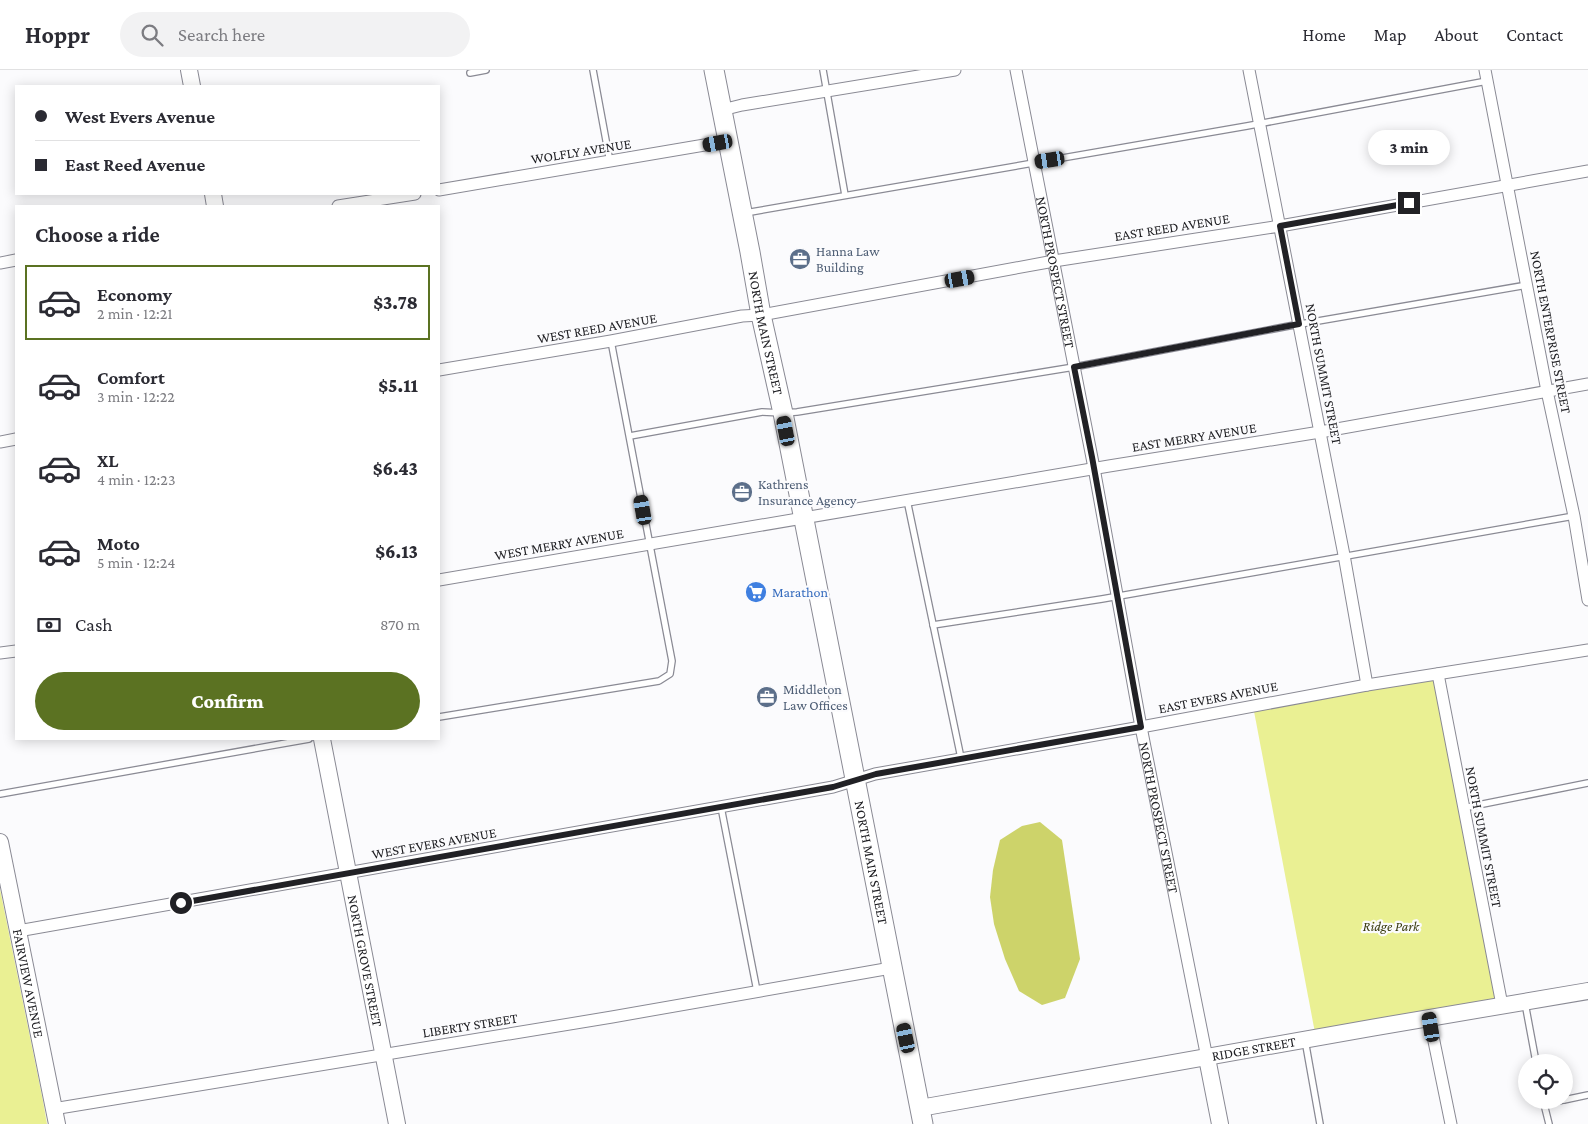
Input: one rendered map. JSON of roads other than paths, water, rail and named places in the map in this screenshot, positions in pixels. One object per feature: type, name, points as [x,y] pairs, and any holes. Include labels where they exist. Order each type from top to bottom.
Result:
[{"type":"main road","name":"NORTH MAIN STREET","points":[[714,70],[761,315],[783,413],[891,968],[922,1116]]},
{"type":"street","points":[[188,70],[192,85]]},
{"type":"street","points":[[722,110],[742,105],[954,70]]},
{"type":"street","name":"NORTH PROSPECT STREET","points":[[1016,70],[1094,468],[1141,727],[1220,1124]]},
{"type":"street","name":"NORTH SUMMIT STREET","points":[[1249,70],[1344,555],[1367,685]]},
{"type":"street","name":"NORTH ENTERPRISE STREET","points":[[1486,76],[1547,391],[1574,516],[1588,600]]},
{"type":"street","name":"WOLFLY AVENUE","points":[[440,190],[728,141]]},
{"type":"street","name":"EAST REED AVENUE","points":[[761,315],[1054,261],[1280,226],[1588,171]]},
{"type":"street","points":[[344,205],[409,195]]},
{"type":"street","points":[[0,263],[15,260]]},
{"type":"street","name":"WEST REED AVENUE","points":[[440,370],[611,341],[742,316],[761,315]]},
{"type":"street","name":"EAST MERRY AVENUE","points":[[804,518],[1094,468],[1320,432],[1588,384]]},
{"type":"street","points":[[0,442],[15,440]]},
{"type":"street","name":"WEST MERRY AVENUE","points":[[440,580],[804,518]]},
{"type":"street","name":"EAST EVERS AVENUE","points":[[855,780],[876,774],[961,758],[1367,685],[1588,650]]},
{"type":"street","points":[[0,653],[15,651]]},
{"type":"street","name":"NORTH SUMMIT STREET","points":[[1438,674],[1502,1005]]},
{"type":"street","name":"NORTH GROVE STREET","points":[[322,740],[397,1124]]},
{"type":"street","name":"WEST EVERS AVENUE","points":[[18,932],[70,921],[349,874],[721,807],[836,786],[855,780]]},
{"type":"street","name":"FAIRVIEW AVENUE","points":[[0,842],[55,1116]]},
{"type":"street","name":"LIBERTY STREET","points":[[55,1116],[383,1054],[891,968]]},
{"type":"street","name":"RIDGE STREET","points":[[922,1116],[1380,1025],[1588,991]]},
{"type":"street","points":[[1429,1018],[1451,1124]]},
{"type":"lane","points":[[470,73],[486,70]]},
{"type":"lane","points":[[592,70],[610,162]]},
{"type":"lane","points":[[823,70],[845,196]]},
{"type":"lane","points":[[742,213],[1260,123],[1486,76]]},
{"type":"lane","points":[[630,436],[762,412],[783,413],[1074,367],[1299,324],[1527,285]]},
{"type":"lane","points":[[440,717],[659,681],[670,674],[672,661],[611,341]]},
{"type":"lane","points":[[907,500],[961,758]]},
{"type":"lane","points":[[933,625],[1118,596],[1574,516]]},
{"type":"lane","points":[[0,794],[303,740]]},
{"type":"lane","points":[[1464,808],[1588,783]]},
{"type":"lane","points":[[721,807],[757,992]]},
{"type":"lane","points":[[1524,1002],[1534,1054]]},
{"type":"lane","points":[[1305,1040],[1320,1124]]},
{"type":"lane","points":[[1573,1098],[1588,1095]]},
{"type":"lane","points":[[1546,1109],[1549,1124]]},
{"type":"place","name":"Hanna Law Building","points":[[800,259]]},
{"type":"place","name":"Kathrens Insurance Agency","points":[[742,492]]},
{"type":"place","name":"Marathon","points":[[756,592]]},
{"type":"place","name":"Middleton Law Offices","points":[[767,697]]},
{"type":"park label","name":"Ridge Park","points":[[1391,926]]}]
